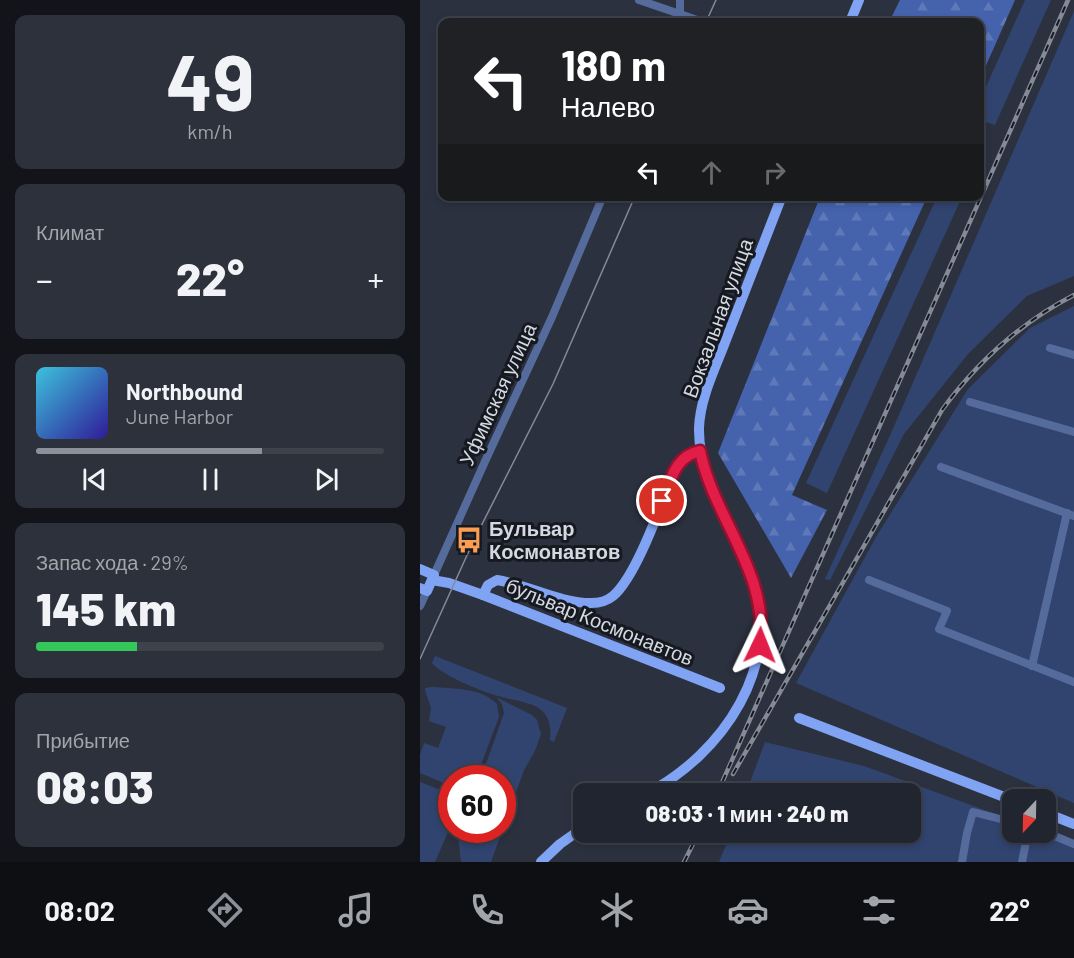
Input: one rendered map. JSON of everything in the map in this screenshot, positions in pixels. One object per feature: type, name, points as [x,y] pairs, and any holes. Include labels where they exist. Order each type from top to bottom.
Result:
[{"type":"main road","points":[[852,18],[859,0]]},
{"type":"main road","name":"Вокзальная улица","points":[[664,783],[700,757],[722,733],[746,693],[760,645],[762,620],[757,592],[745,558],[712,490],[700,451],[699,424],[706,393],[780,201]]},
{"type":"main road","points":[[483,595],[488,585],[497,580],[579,602],[600,602],[613,596],[638,559],[676,468],[686,456],[700,451]]},
{"type":"main road","name":"бульвар Космонавтов","points":[[420,569],[433,578],[483,595],[720,688]]},
{"type":"main road","name":"Уфимская улица","points":[[423,589],[433,578]]},
{"type":"main road","points":[[799,718],[1002,797]]},
{"type":"main road","points":[[1056,817],[1074,824]]},
{"type":"main road","points":[[541,862],[573,835]]},
{"type":"street","points":[[639,0],[678,18],[680,0]]},
{"type":"street","name":"Уфимская улица","points":[[433,578],[549,324],[601,201]]},
{"type":"street","points":[[1050,348],[1074,355]]},
{"type":"street","points":[[970,402],[1074,432]]},
{"type":"street","points":[[941,467],[1070,514],[1032,666]]},
{"type":"street","points":[[869,580],[947,611],[939,629],[1074,682]]},
{"type":"street","name":"Уфимская улица","points":[[420,606],[423,589]]},
{"type":"street","points":[[962,862],[966,833],[973,812],[1002,819]]},
{"type":"street","points":[[1056,837],[1074,844]]},
{"type":"street","points":[[1022,862],[1026,843]]},
{"type":"shaded area","points":[[1025,0],[1051,0],[995,125],[984,121],[984,91]]},
{"type":"shaded area","points":[[1074,11],[1074,276],[1027,296],[968,354],[904,434],[830,580],[825,579],[892,431]]},
{"type":"shaded area","points":[[935,201],[960,201],[827,493],[806,483]]},
{"type":"shaded area","points":[[1074,306],[1074,803],[1056,795],[1056,789],[1042,789],[796,683],[876,537],[968,389],[1030,328]]},
{"type":"shaded area","points":[[435,656],[567,708],[554,742],[550,740],[548,718],[543,711],[528,703],[491,694],[453,678],[432,663]]},
{"type":"shaded area","points":[[425,688],[475,692],[483,694],[497,704],[499,717],[481,765],[438,765],[438,781],[420,773],[420,755],[424,743],[438,748],[446,727],[429,721],[431,708]]},
{"type":"shaded area","points":[[496,697],[532,715],[537,720],[541,734],[516,792],[516,765],[486,765],[504,713],[502,704]]},
{"type":"shaded area","points":[[765,742],[864,766],[911,783],[750,783]]},
{"type":"shaded area","points":[[420,782],[438,789],[438,843],[443,843],[435,862],[420,862]]},
{"type":"shaded area","points":[[921,787],[1002,816],[1002,843],[1056,843],[1056,836],[1074,843],[1074,862],[719,862],[727,843],[921,843]]},
{"type":"shaded area","points":[[459,843],[498,843],[491,862],[461,862]]},
{"type":"green space","points":[[900,0],[1015,0],[984,70],[984,18],[891,18]]},
{"type":"green space","points":[[818,201],[925,201],[792,495],[827,510],[791,578],[718,453]]},
{"type":"tram line","points":[[708,18],[716,0]]},
{"type":"tram line","points":[[420,659],[473,542],[553,384],[633,201]]},
{"type":"railway","points":[[984,190],[1068,0]]},
{"type":"railway","points":[[722,783],[979,201]]},
{"type":"railway","points":[[733,774],[942,410],[970,375],[1001,345],[1036,318],[1074,295]]},
{"type":"railway","points":[[684,862],[694,843]]},
{"type":"place","name":"Бульвар Космонавтов","points":[[469,540]]},
{"type":"route","points":[[662,501],[680,461],[700,451],[712,490],[745,558],[757,592],[762,620],[760,645]]}]
